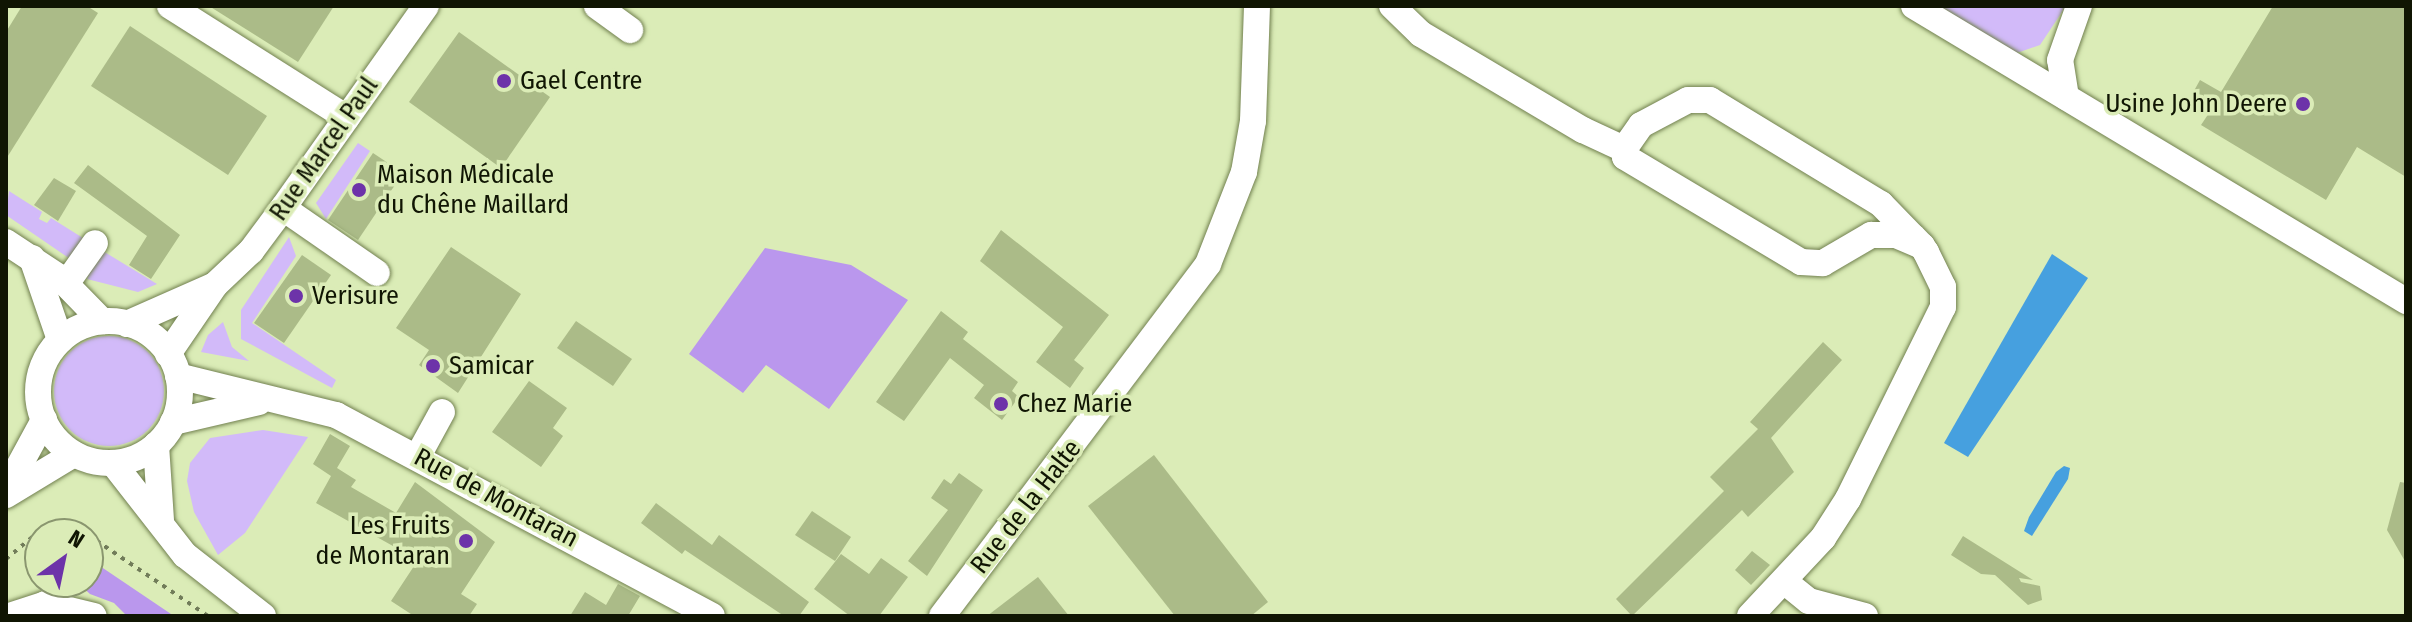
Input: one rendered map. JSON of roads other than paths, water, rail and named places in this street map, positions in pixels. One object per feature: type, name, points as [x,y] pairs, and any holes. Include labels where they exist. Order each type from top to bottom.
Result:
[{"type":"street","points":[[170,6],[347,118]]},
{"type":"street","name":"Rue Marcel Paul","points":[[173,365],[215,285],[251,251],[425,6]]},
{"type":"street","points":[[597,6],[630,30]]},
{"type":"street","name":"Rue de la Halte","points":[[942,616],[1208,264],[1244,172],[1253,121],[1257,6]]},
{"type":"street","points":[[1392,6],[1421,34],[1624,149]]},
{"type":"street","points":[[1914,6],[2406,301]]},
{"type":"street","points":[[2066,97],[2060,60],[2079,6]]},
{"type":"street","points":[[1750,616],[1823,538],[1848,499],[1943,307],[1938,270],[1922,246],[1881,204],[1710,100],[1688,100],[1641,125],[1624,149],[1625,157],[1801,262],[1823,263],[1871,235],[1896,235],[1922,246]]},
{"type":"street","points":[[283,208],[377,273]]},
{"type":"street","name":"Rue de Montaran","points":[[6,242],[32,258],[115,322],[151,335],[173,365],[272,400],[336,415],[418,456],[712,616]]},
{"type":"street","points":[[66,284],[95,243]]},
{"type":"street","points":[[32,258],[60,340]]},
{"type":"street","name":"Rue Marcel Paul","points":[[115,322],[215,285]]},
{"type":"street","points":[[115,322],[60,340],[41,369],[39,403],[44,420],[74,454],[113,463],[156,445],[173,422],[179,399],[173,365]]},
{"type":"street","name":"Rue de Montaran","points":[[173,422],[272,400]]},
{"type":"street","points":[[418,456],[442,412]]},
{"type":"street","points":[[6,492],[44,420]]},
{"type":"street","points":[[156,445],[161,520]]},
{"type":"street","points":[[6,492],[74,454]]},
{"type":"street","points":[[113,463],[161,520],[185,555],[263,616]]},
{"type":"street","points":[[1784,581],[1809,601],[1833,612],[1865,616]]},
{"type":"street","points":[[9,616],[45,604],[94,616]]},
{"type":"water","points":[[2052,254],[2088,278],[1968,457],[1944,443]]},
{"type":"water","points":[[2064,466],[2070,468],[2068,479],[2032,536],[2024,531],[2029,517],[2056,472]]},
{"type":"place","name":"Gael Centre","points":[[504,81]]},
{"type":"place","name":"Usine John Deere","points":[[2303,104]]},
{"type":"place","name":"Maison Médicale du Chêne Maillard","points":[[359,190]]},
{"type":"place","name":"Verisure","points":[[296,296]]},
{"type":"place","name":"Samicar","points":[[433,366]]},
{"type":"place","name":"Chez Marie","points":[[1001,404]]},
{"type":"place","name":"Les Fruits de Montaran","points":[[466,541]]}]
